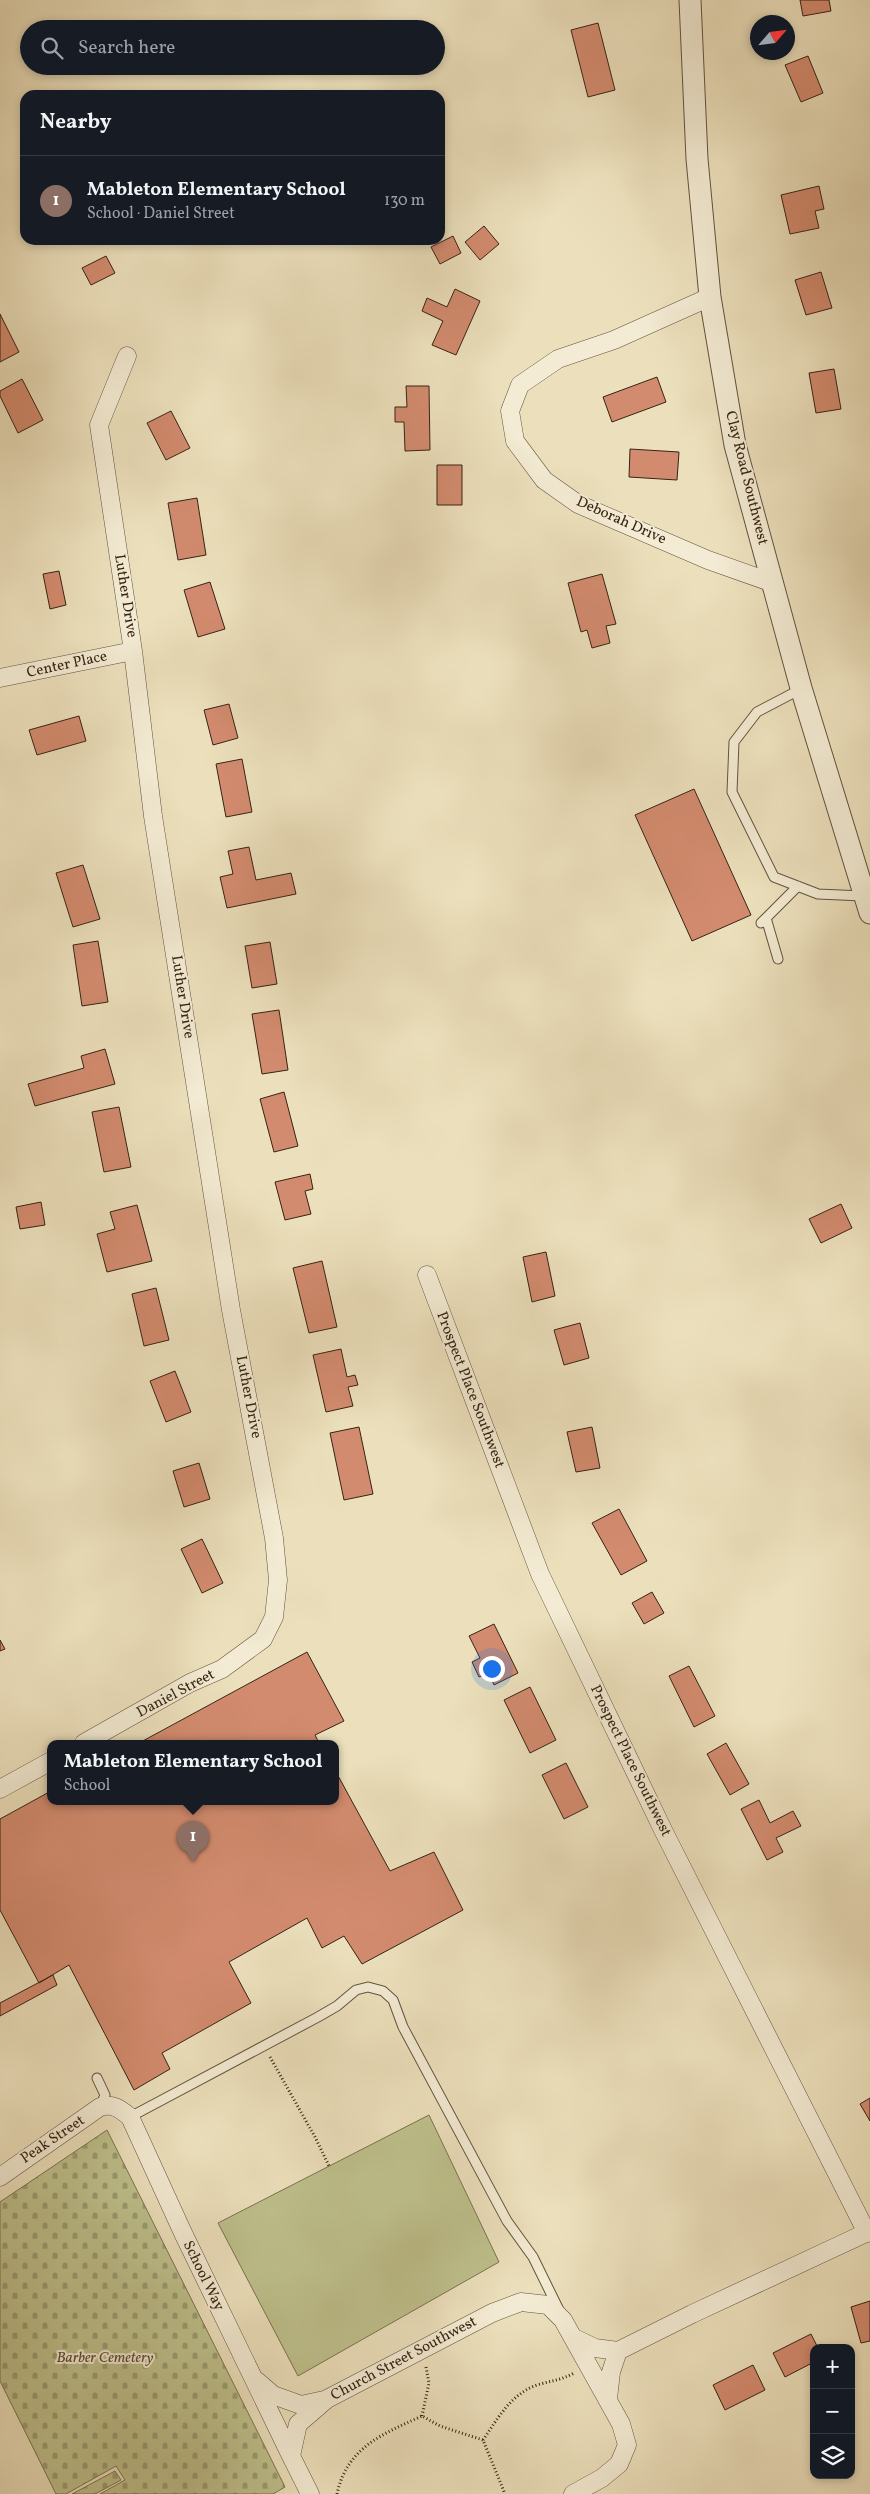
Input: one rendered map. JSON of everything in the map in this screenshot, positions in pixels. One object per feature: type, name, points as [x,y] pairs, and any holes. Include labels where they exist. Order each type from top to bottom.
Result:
[{"type":"street","name":"Clay Road Southwest","points":[[690,0],[697,159],[710,297],[735,445],[801,688],[867,904]]},
{"type":"street","name":"Deborah Drive","points":[[710,297],[614,340],[558,359],[520,385],[510,411],[515,441],[544,480],[578,504],[708,560],[773,583]]},
{"type":"street","name":"Luther Drive","points":[[127,356],[99,425],[133,651],[153,816],[231,1310],[274,1538],[278,1580],[274,1616],[263,1639]]},
{"type":"street","name":"Center Place","points":[[0,678],[133,651]]},
{"type":"street","name":"Prospect Place Southwest","points":[[427,1274],[540,1574],[663,1830],[869,2232]]},
{"type":"street","name":"Daniel Street","points":[[89,1740],[190,1683],[222,1669],[263,1639]]},
{"type":"street","points":[[0,1789],[47,1763]]},
{"type":"street","points":[[104,2106],[119,2108],[130,2117]]},
{"type":"street","name":"Peak Street","points":[[0,2177],[104,2106]]},
{"type":"street","name":"School Way","points":[[130,2117],[182,2233],[291,2456]]},
{"type":"street","points":[[574,2338],[595,2348],[618,2351],[692,2314],[869,2232]]},
{"type":"street","name":"Church Street Southwest","points":[[291,2456],[298,2424],[327,2399],[492,2313],[521,2302],[548,2306],[563,2320],[621,2424],[627,2445],[619,2464],[602,2478],[573,2494]]},
{"type":"street","points":[[608,2399],[611,2372],[618,2351]]},
{"type":"street","points":[[253,2377],[273,2395],[301,2405],[327,2399]]},
{"type":"street","points":[[291,2456],[306,2491]]},
{"type":"lane","points":[[801,688],[757,712],[734,742],[732,792],[774,877],[818,894],[867,904]]},
{"type":"lane","points":[[778,959],[764,920],[798,886]]},
{"type":"lane","points":[[130,2117],[337,2006],[356,1990],[368,1987],[383,1991],[393,2000],[403,2027],[507,2221],[538,2265],[555,2298],[563,2320]]},
{"type":"lane","points":[[97,2078],[105,2095],[104,2106]]},
{"type":"path","points":[[264,2046],[315,2137],[328,2166]]},
{"type":"path","points":[[422,2416],[429,2383],[426,2364]]},
{"type":"path","points":[[483,2440],[513,2399],[539,2384],[554,2383],[577,2372]]},
{"type":"path","points":[[422,2416],[440,2426],[483,2440],[505,2494]]},
{"type":"path","points":[[337,2494],[339,2483],[347,2467],[359,2451],[371,2440],[422,2416]]},
{"type":"green space","points":[[429,2115],[499,2262],[298,2376],[218,2223]]},
{"type":"green space","name":"Barber Cemetery","points":[[107,2130],[285,2487],[273,2494],[100,2494],[125,2480],[116,2466],[66,2494],[56,2494],[0,2381],[0,2202]]},
{"type":"green space","points":[[115,2471],[121,2480],[95,2494],[72,2494]]},
{"type":"building","points":[[800,0],[829,0],[831,11],[803,16]]},
{"type":"building","points":[[598,23],[615,90],[588,97],[571,30]]},
{"type":"building","points":[[808,56],[823,93],[801,102],[785,65]]},
{"type":"building","points":[[819,186],[824,209],[815,211],[819,228],[790,234],[781,195]]},
{"type":"building","points":[[484,226],[499,244],[480,260],[465,242]]},
{"type":"building","points":[[453,236],[461,253],[440,264],[431,247],[445,245],[445,240]]},
{"type":"building","points":[[106,256],[115,273],[91,285],[82,268]]},
{"type":"building","points":[[821,272],[832,308],[806,315],[795,280]]},
{"type":"building","points":[[455,289],[480,301],[456,355],[432,345],[443,321],[422,311],[427,298],[447,307]]},
{"type":"building","points":[[0,314],[19,352],[0,362]]},
{"type":"building","points":[[834,369],[841,409],[816,413],[809,373]]},
{"type":"building","points":[[657,377],[666,402],[612,422],[603,397]]},
{"type":"building","points":[[22,379],[43,420],[18,433],[0,396],[0,391]]},
{"type":"building","points":[[406,386],[429,386],[430,450],[405,451],[404,422],[395,422],[395,407],[407,407]]},
{"type":"building","points":[[171,411],[190,448],[166,460],[147,423]]},
{"type":"building","points":[[630,449],[679,452],[677,480],[629,477]]},
{"type":"building","points":[[437,465],[462,465],[462,505],[437,505]]},
{"type":"building","points":[[197,498],[206,555],[178,560],[168,503]]},
{"type":"building","points":[[59,571],[66,605],[50,609],[43,574]]},
{"type":"building","points":[[602,574],[616,624],[606,626],[610,643],[592,648],[587,630],[581,632],[568,583]]},
{"type":"building","points":[[210,582],[225,629],[198,637],[184,590]]},
{"type":"building","points":[[229,704],[238,738],[213,745],[204,710]]},
{"type":"building","points":[[79,716],[86,741],[37,755],[29,730]]},
{"type":"building","points":[[242,759],[252,812],[226,817],[216,764]]},
{"type":"building","points":[[694,789],[751,915],[692,941],[635,815]]},
{"type":"building","points":[[249,847],[256,880],[291,873],[296,894],[227,908],[220,877],[233,874],[228,851]]},
{"type":"building","points":[[83,865],[100,919],[73,927],[56,873]]},
{"type":"building","points":[[98,941],[108,1002],[82,1006],[73,945]]},
{"type":"building","points":[[270,942],[277,984],[252,988],[245,946]]},
{"type":"building","points":[[279,1010],[288,1070],[262,1074],[252,1014]]},
{"type":"building","points":[[105,1049],[115,1084],[35,1106],[28,1084],[84,1068],[81,1056]]},
{"type":"building","points":[[284,1092],[298,1146],[274,1152],[260,1099]]},
{"type":"building","points":[[119,1107],[131,1167],[104,1172],[92,1112]]},
{"type":"building","points":[[310,1174],[313,1189],[305,1191],[311,1214],[285,1220],[275,1182]]},
{"type":"building","points":[[41,1202],[45,1225],[20,1229],[16,1207]]},
{"type":"building","points":[[841,1204],[852,1228],[821,1243],[809,1219]]},
{"type":"building","points":[[137,1205],[152,1261],[107,1272],[97,1234],[115,1229],[110,1212]]},
{"type":"building","points":[[546,1252],[555,1296],[532,1302],[523,1257]]},
{"type":"building","points":[[322,1261],[337,1327],[309,1333],[293,1268]]},
{"type":"building","points":[[156,1288],[169,1340],[144,1346],[132,1294]]},
{"type":"building","points":[[580,1323],[589,1358],[564,1365],[554,1330]]},
{"type":"building","points":[[341,1349],[347,1377],[355,1375],[358,1385],[348,1387],[353,1406],[326,1412],[313,1355]]},
{"type":"building","points":[[175,1371],[191,1412],[166,1422],[150,1381]]},
{"type":"building","points":[[359,1427],[373,1494],[344,1500],[330,1433]]},
{"type":"building","points":[[592,1427],[600,1468],[576,1472],[567,1432]]},
{"type":"building","points":[[199,1463],[210,1499],[184,1507],[173,1471]]},
{"type":"building","points":[[619,1509],[647,1561],[621,1575],[592,1523]]},
{"type":"building","points":[[202,1539],[223,1583],[202,1593],[181,1549]]},
{"type":"building","points":[[652,1592],[664,1613],[644,1624],[632,1603]]},
{"type":"building","points":[[494,1624],[518,1673],[494,1685],[489,1673],[479,1677],[472,1662],[480,1658],[469,1636]]},
{"type":"building","points":[[0,1640],[5,1649],[0,1651]]},
{"type":"building","points":[[307,1652],[344,1721],[315,1735],[318,1740],[145,1740]]},
{"type":"building","points":[[689,1666],[715,1716],[694,1727],[669,1676]]},
{"type":"building","points":[[530,1687],[556,1740],[530,1753],[504,1700]]},
{"type":"building","points":[[726,1743],[749,1784],[730,1795],[707,1754]]},
{"type":"building","points":[[566,1763],[588,1807],[564,1819],[542,1775]]},
{"type":"building","points":[[339,1778],[390,1871],[434,1852],[463,1910],[362,1964],[344,1936],[322,1948],[307,1918],[229,1962],[251,2003],[162,2053],[170,2069],[134,2090],[69,1965],[39,1983],[0,1910],[0,1819],[47,1793],[47,1805],[339,1805]]},
{"type":"building","points":[[759,1800],[770,1823],[793,1811],[801,1826],[776,1838],[783,1852],[767,1860],[741,1809]]},
{"type":"building","points":[[53,1975],[57,1985],[0,2016],[0,2003]]},
{"type":"building","points":[[870,2098],[870,2121],[860,2104]]},
{"type":"building","points":[[870,2301],[870,2341],[861,2343],[851,2307]]},
{"type":"building","points":[[811,2334],[816,2344],[810,2344],[810,2364],[785,2377],[773,2353]]},
{"type":"building","points":[[753,2365],[765,2390],[725,2410],[713,2385]]},
{"type":"place","name":"Mableton Elementary School","points":[[193,1862]]}]
